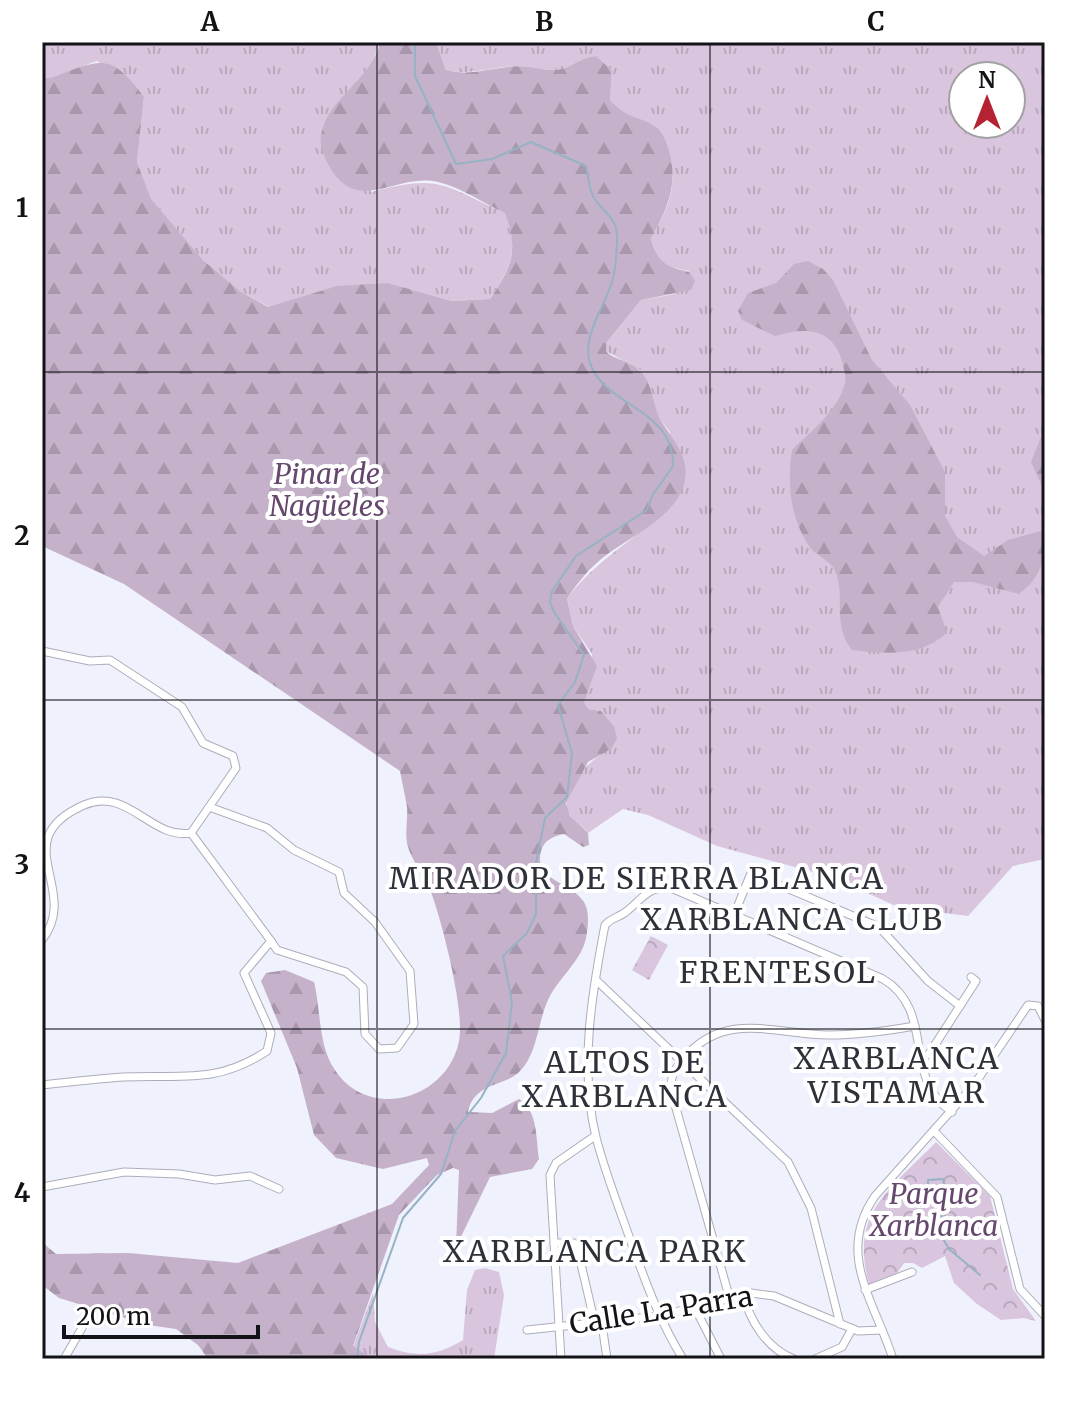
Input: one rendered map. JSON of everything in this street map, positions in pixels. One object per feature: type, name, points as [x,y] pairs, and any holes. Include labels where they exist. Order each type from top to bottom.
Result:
[{"type":"street","points":[[42,651],[90,661],[110,660],[182,707],[203,743],[233,756],[236,768],[212,808],[191,833]]},
{"type":"street","points":[[42,940],[56,914],[44,851],[46,837],[64,816],[92,802],[121,803],[170,832],[191,833]]},
{"type":"street","points":[[191,833],[277,950],[346,972],[363,987],[365,1034],[379,1049],[397,1048],[407,1038],[414,1024],[410,971],[375,922],[344,893],[339,872],[294,850],[267,828],[212,808]]},
{"type":"street","points":[[734,915],[751,873],[879,927],[928,981],[960,1006]]},
{"type":"street","points":[[683,1359],[659,1316],[595,1136],[589,1076],[592,999],[605,925],[653,889],[671,888],[893,985],[909,1004],[931,1095],[952,1112]]},
{"type":"street","points":[[42,1085],[126,1077],[177,1079],[240,1068],[267,1051],[271,1033],[244,973],[271,941]]},
{"type":"street","points":[[921,1058],[929,1054],[976,981],[971,977]]},
{"type":"street","points":[[596,980],[602,990],[781,1155],[794,1171],[811,1208],[840,1324]]},
{"type":"street","points":[[592,999],[602,990]]},
{"type":"street","points":[[893,1359],[856,1260],[863,1217],[875,1196],[952,1112],[1025,1008],[1034,1004],[1041,1009],[1045,1020]]},
{"type":"street","points":[[729,1296],[672,1094],[672,1074],[681,1062],[720,1030],[740,1026],[825,1035],[870,1034],[915,1026]]},
{"type":"street","points":[[935,1132],[997,1197],[1020,1289],[1045,1316]]},
{"type":"street","points":[[561,1359],[551,1169],[595,1136]]},
{"type":"street","points":[[42,1187],[124,1172],[179,1174],[215,1180],[250,1176],[279,1189]]},
{"type":"street","points":[[554,1243],[574,1243],[577,1247],[607,1359]]},
{"type":"street","points":[[865,1290],[912,1272]]},
{"type":"street","points":[[743,1293],[749,1312],[767,1340],[794,1359]]},
{"type":"street","name":"Calle La Parra","points":[[527,1330],[659,1316],[743,1293],[774,1296],[852,1329],[868,1333],[882,1330]]},
{"type":"street","points":[[694,1306],[721,1359]]},
{"type":"street","points":[[64,1359],[82,1328]]},
{"type":"street","points":[[815,1359],[842,1347],[852,1329]]},
{"type":"green space","points":[[42,42],[380,42],[372,63],[359,81],[371,192],[413,183],[442,185],[506,213],[512,238],[508,267],[490,299],[452,301],[388,283],[269,307],[240,291],[203,260],[151,200],[137,162],[144,97],[97,61],[50,78],[42,77]]},
{"type":"green space","name":"Pinar de Nagüeles","points":[[380,42],[436,42],[446,70],[457,72],[519,66],[556,70],[596,56],[612,70],[610,100],[661,133],[672,163],[672,186],[651,239],[656,253],[664,262],[689,272],[695,281],[691,290],[641,300],[607,342],[606,351],[635,367],[645,377],[659,417],[683,459],[684,483],[668,510],[599,561],[567,599],[573,626],[597,666],[584,702],[588,709],[601,711],[614,726],[617,739],[611,749],[588,762],[566,803],[570,816],[588,833],[589,845],[583,847],[564,834],[550,839],[541,851],[540,861],[548,875],[571,889],[584,902],[588,915],[586,938],[579,955],[548,1000],[524,1066],[512,1078],[482,1091],[471,1103],[468,1112],[492,1113],[519,1099],[533,1118],[539,1159],[532,1169],[490,1177],[456,1247],[459,1170],[453,1168],[437,1175],[399,1215],[353,1346],[373,1359],[208,1359],[198,1345],[176,1329],[148,1325],[59,1298],[42,1285],[42,1242],[56,1254],[128,1253],[238,1263],[392,1204],[429,1165],[427,1158],[383,1169],[336,1158],[314,1135],[297,1068],[261,981],[266,973],[285,970],[314,982],[323,1039],[335,1070],[350,1086],[367,1096],[386,1099],[406,1097],[440,1077],[452,1061],[459,1041],[459,1009],[436,906],[407,843],[407,807],[400,771],[124,584],[42,546],[42,77],[50,78],[103,63],[122,72],[132,82],[144,97],[137,162],[151,199],[203,260],[240,291],[268,307],[337,286],[388,283],[452,301],[490,299],[504,277],[511,258],[512,238],[505,213],[438,182],[422,181],[364,191],[351,188],[339,180],[325,157],[321,139],[325,122],[368,67]]},
{"type":"green space","points":[[436,42],[1045,42],[1045,859],[1013,866],[968,916],[898,907],[832,877],[717,846],[648,815],[623,809],[588,833],[573,820],[567,806],[572,786],[586,767],[611,749],[614,726],[601,711],[588,709],[584,702],[592,654],[573,626],[567,599],[592,571],[676,500],[670,432],[659,418],[640,370],[606,351],[607,342],[641,300],[675,294],[689,271],[664,262],[656,253],[651,239],[671,192],[672,170],[667,143],[623,115],[610,100],[612,70],[596,56],[556,70],[519,66],[457,72],[446,70]]},
{"type":"green space","points":[[808,261],[823,269],[833,280],[872,360],[910,405],[945,472],[945,516],[957,537],[984,556],[1008,540],[1045,530],[1041,566],[1027,587],[1019,594],[973,582],[954,582],[938,607],[947,633],[937,641],[914,650],[890,653],[852,650],[842,629],[839,587],[833,567],[809,546],[794,512],[790,488],[792,450],[823,420],[841,393],[846,378],[839,352],[833,343],[817,333],[797,331],[775,336],[742,320],[738,311],[748,293],[776,283],[794,264]]},
{"type":"green space","points":[[1045,427],[1045,493],[1031,462]]},
{"type":"green space","points":[[651,936],[668,945],[649,980],[632,970]]},
{"type":"green space","name":"Parque Xarblanca","points":[[936,1142],[990,1196],[1013,1289],[1036,1321],[1024,1318],[1001,1320],[977,1304],[954,1283],[945,1256],[922,1268],[913,1263],[904,1263],[897,1273],[869,1284],[864,1259],[869,1220],[889,1189]]},
{"type":"green space","points":[[485,1268],[499,1272],[504,1295],[494,1359],[373,1359],[353,1347],[373,1293],[375,1322],[388,1347],[427,1354],[463,1340],[467,1290],[475,1270]]},
{"type":"waterway","points":[[357,1359],[359,1342],[403,1218],[441,1174],[455,1131],[481,1098],[506,1053],[512,1002],[503,956],[527,933],[536,914],[536,863],[545,818],[567,797],[572,753],[558,705],[575,682],[584,655],[554,612],[550,602],[552,591],[576,556],[647,510],[652,496],[673,466],[670,447],[663,432],[599,380],[588,356],[590,335],[613,280],[617,234],[613,221],[593,196],[586,166],[531,142],[492,159],[456,164],[415,76],[415,42]]},
{"type":"waterway","points":[[939,1197],[928,1196],[928,1180],[943,1179],[946,1192],[939,1197],[942,1220],[939,1232],[949,1249],[980,1275]]},
{"type":"district","name":"MIRADOR DE SIERRA BLANCA","points":[[637,879]]},
{"type":"district","name":"XARBLANCA CLUB","points":[[792,920]]},
{"type":"district","name":"FRENTESOL","points":[[778,973]]},
{"type":"district","name":"XARBLANCA VISTAMAR","points":[[897,1076]]},
{"type":"district","name":"ALTOS DE XARBLANCA","points":[[625,1080]]},
{"type":"district","name":"XARBLANCA PARK","points":[[595,1252]]}]
